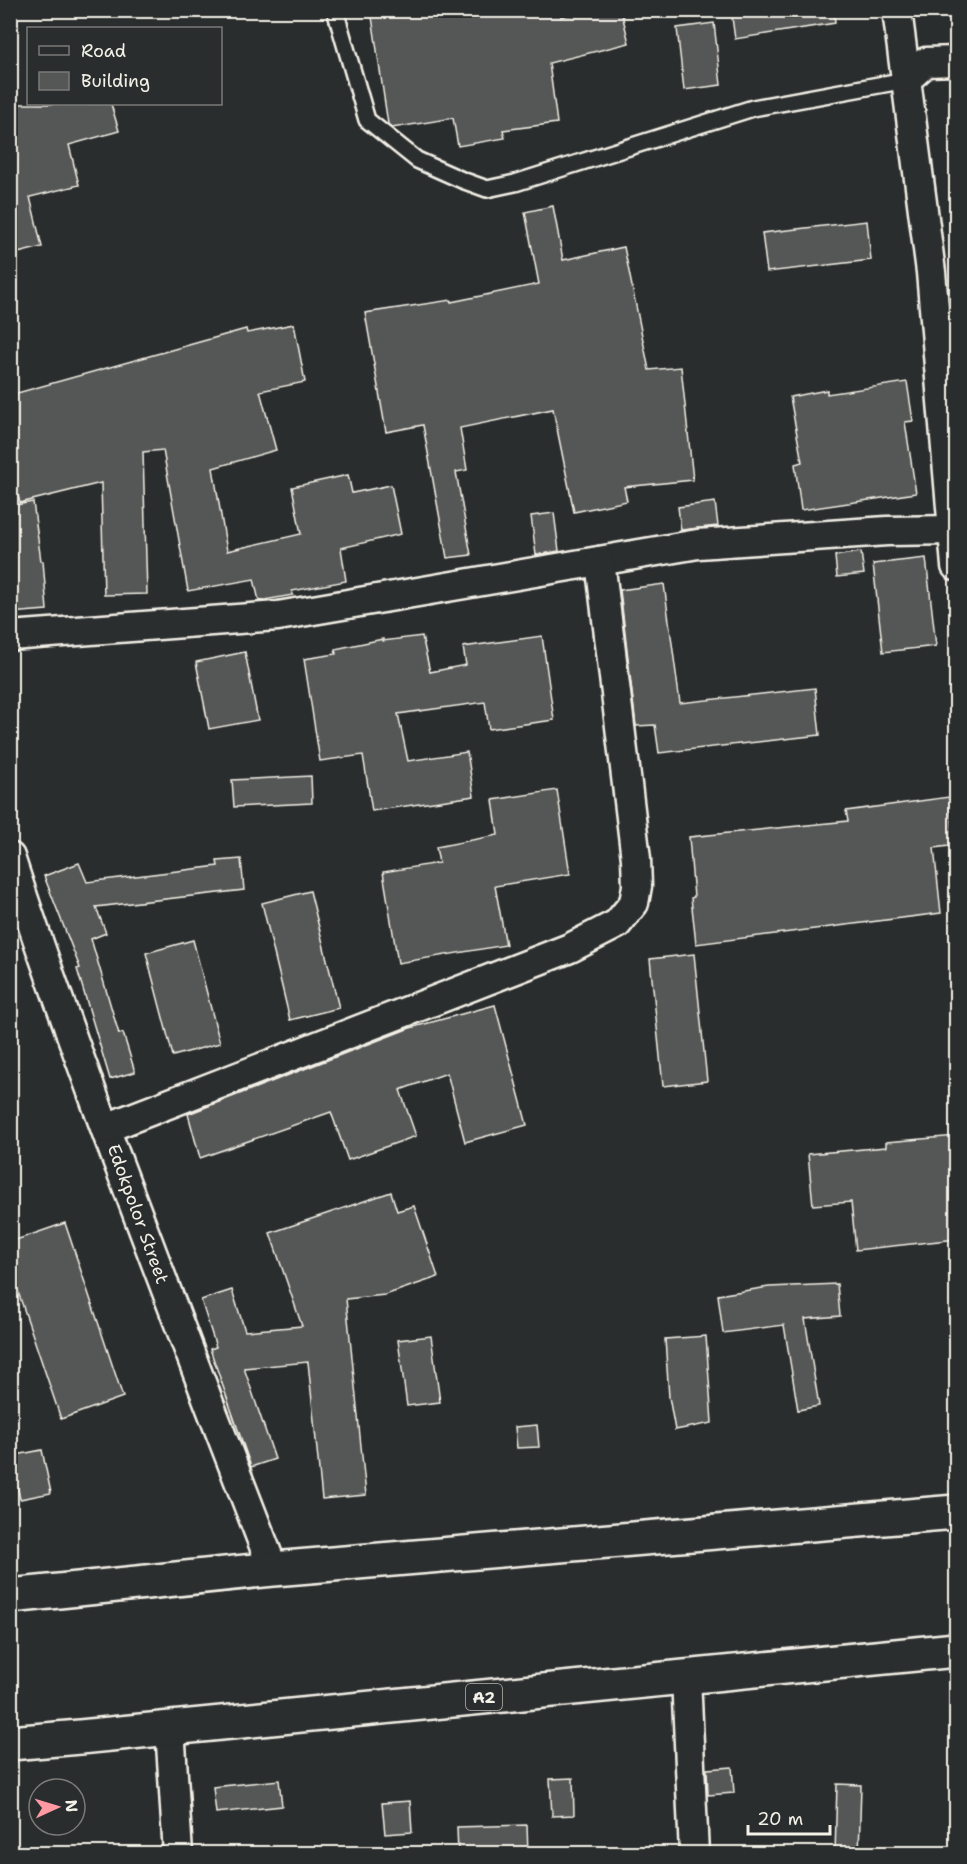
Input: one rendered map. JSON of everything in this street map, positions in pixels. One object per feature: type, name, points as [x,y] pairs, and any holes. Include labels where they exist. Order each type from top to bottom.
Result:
[{"type":"highway","points":[[10,1596],[273,1569],[957,1512]]},
{"type":"highway","name":"A2","points":[[10,1743],[957,1650]]},
{"type":"street","points":[[897,10],[931,272],[957,566]]},
{"type":"street","points":[[906,80],[926,62],[957,61]]},
{"type":"street","points":[[10,636],[279,616],[698,544],[887,531],[954,530]]},
{"type":"street","points":[[106,1128],[570,948],[617,924],[634,903],[638,886],[600,561]]},
{"type":"street","name":"Edokpolor Street","points":[[10,857],[36,937],[170,1303],[273,1569]]},
{"type":"street","points":[[686,1677],[694,1854]]},
{"type":"street","points":[[170,1728],[178,1854]]},
{"type":"lane","points":[[334,10],[367,120],[417,160],[487,189],[516,183],[753,108],[906,80]]},
{"type":"building","points":[[371,10],[561,10],[561,17],[586,10],[621,10],[629,43],[549,63],[557,123],[503,130],[505,138],[458,146],[453,118],[392,128],[388,124]]},
{"type":"building","points":[[731,10],[834,10],[835,23],[735,39]]},
{"type":"building","points":[[714,23],[721,85],[684,90],[677,28]]},
{"type":"building","points":[[10,104],[111,105],[119,131],[69,145],[79,185],[30,197],[42,247],[10,255]]},
{"type":"building","points":[[553,206],[563,260],[624,247],[649,370],[681,367],[693,480],[624,487],[627,501],[574,512],[553,409],[460,428],[467,470],[456,472],[471,555],[447,558],[423,425],[386,432],[365,313],[451,300],[451,302],[539,284],[525,212]]},
{"type":"building","points":[[867,221],[871,260],[767,272],[762,233]]},
{"type":"building","points":[[294,324],[305,382],[260,391],[276,450],[213,468],[227,551],[301,534],[292,487],[348,475],[352,493],[391,485],[401,534],[341,548],[346,581],[292,591],[293,595],[259,601],[254,579],[188,591],[163,450],[143,452],[147,594],[104,595],[101,483],[20,503],[10,466],[10,395],[246,329],[247,333]]},
{"type":"building","points":[[907,382],[913,421],[905,422],[916,493],[801,510],[795,464],[802,462],[790,397],[827,390],[827,394]]},
{"type":"building","points":[[33,502],[41,561],[43,561],[47,610],[10,613],[10,506]]},
{"type":"building","points":[[715,502],[718,526],[681,530],[678,507]]},
{"type":"building","points":[[554,513],[559,551],[536,555],[531,516]]},
{"type":"building","points":[[861,552],[864,574],[837,577],[835,556]]},
{"type":"building","points":[[926,558],[936,646],[883,652],[873,564]]},
{"type":"building","points":[[664,584],[680,703],[815,688],[820,735],[659,753],[655,725],[636,726],[620,590]]},
{"type":"building","points":[[422,636],[430,672],[466,665],[463,647],[542,636],[554,720],[489,729],[485,702],[398,714],[408,761],[467,752],[474,796],[372,811],[363,755],[320,761],[304,659],[336,654],[335,649],[383,639],[383,641]]},
{"type":"building","points":[[245,652],[258,720],[209,729],[196,662]]},
{"type":"building","points":[[311,776],[312,803],[234,807],[232,780]]},
{"type":"building","points":[[557,790],[570,874],[495,886],[506,945],[398,963],[383,872],[439,863],[436,847],[498,835],[493,800]]},
{"type":"building","points":[[949,797],[956,845],[934,848],[941,913],[696,944],[691,898],[694,897],[689,837],[848,821],[846,811]]},
{"type":"building","points":[[241,859],[244,890],[96,907],[106,933],[91,939],[119,1034],[123,1033],[135,1072],[110,1079],[77,969],[80,968],[44,876],[79,863],[87,882],[218,866],[217,861]]},
{"type":"building","points":[[310,891],[339,1008],[290,1020],[262,903]]},
{"type":"building","points":[[193,940],[220,1043],[173,1056],[146,953]]},
{"type":"building","points":[[694,954],[707,1081],[663,1086],[650,959]]},
{"type":"building","points":[[495,1005],[527,1125],[465,1142],[447,1073],[400,1090],[416,1136],[348,1160],[331,1112],[200,1158],[188,1114],[410,1028]]},
{"type":"building","points":[[957,1136],[957,1239],[856,1250],[851,1202],[813,1205],[808,1154],[886,1147],[886,1142]]},
{"type":"building","points":[[391,1192],[397,1211],[414,1206],[438,1277],[385,1295],[346,1299],[366,1495],[322,1499],[308,1362],[244,1368],[275,1459],[251,1467],[210,1349],[216,1347],[201,1300],[232,1290],[245,1331],[302,1326],[270,1233]]},
{"type":"building","points":[[65,1223],[123,1397],[61,1419],[10,1268],[10,1242]]},
{"type":"building","points":[[837,1284],[840,1316],[805,1319],[819,1406],[798,1410],[784,1325],[723,1333],[718,1295],[769,1287]]},
{"type":"building","points":[[431,1336],[440,1402],[407,1406],[398,1340]]},
{"type":"building","points":[[706,1336],[712,1423],[675,1430],[669,1397],[665,1339]]},
{"type":"building","points":[[537,1425],[539,1447],[517,1448],[515,1427]]},
{"type":"building","points":[[42,1450],[51,1493],[20,1499],[11,1456]]},
{"type":"building","points":[[732,1767],[734,1793],[708,1795],[707,1769]]},
{"type":"building","points":[[573,1778],[574,1815],[552,1816],[550,1779]]},
{"type":"building","points":[[279,1780],[282,1806],[216,1813],[213,1787]]},
{"type":"building","points":[[837,1784],[861,1785],[859,1854],[835,1854]]},
{"type":"building","points":[[410,1801],[412,1832],[385,1834],[382,1803]]},
{"type":"building","points":[[527,1825],[528,1854],[458,1854],[457,1827]]}]
